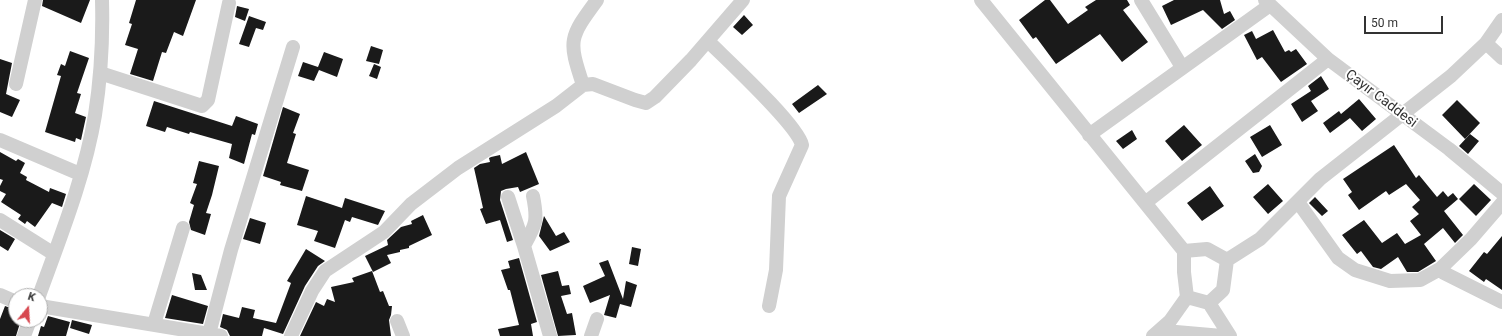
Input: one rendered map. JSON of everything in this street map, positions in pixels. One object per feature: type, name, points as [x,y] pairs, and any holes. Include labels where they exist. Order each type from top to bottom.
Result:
[{"type":"street","points":[[16,84],[35,0]]},
{"type":"street","points":[[42,288],[80,174],[95,116],[103,37],[102,0]]},
{"type":"street","points":[[583,85],[573,52],[573,37],[580,23],[597,0]]},
{"type":"street","points":[[291,336],[312,291],[325,271],[384,232],[411,204],[458,168],[556,106],[583,85],[593,84],[646,103],[655,97],[708,42],[742,0]]},
{"type":"street","points":[[981,0],[1184,251],[1184,272],[1187,298],[1170,321],[1153,336]]},
{"type":"street","points":[[1141,0],[1182,67]]},
{"type":"street","points":[[100,73],[202,106],[208,100],[229,3]]},
{"type":"street","points":[[1089,135],[1267,3]]},
{"type":"street","name":"Çayır Caddesi","points":[[1267,3],[1328,59],[1402,116],[1449,149],[1502,193]]},
{"type":"street","points":[[1209,303],[1223,290],[1227,260],[1260,239],[1320,179],[1451,76],[1486,43],[1502,20]]},
{"type":"street","points":[[708,42],[785,120],[800,138],[802,145],[779,196],[776,270],[769,306]]},
{"type":"street","points":[[1486,43],[1502,58]]},
{"type":"street","points":[[48,307],[215,335],[231,250],[293,47]]},
{"type":"street","points":[[1145,203],[1328,59]]},
{"type":"street","points":[[0,140],[80,174]]},
{"type":"street","points":[[524,246],[535,225],[537,214],[533,196]]},
{"type":"street","points":[[508,197],[550,336]]},
{"type":"street","points":[[1298,202],[1338,258],[1355,270],[1390,281],[1420,280],[1440,268],[1471,239],[1502,203]]},
{"type":"street","points":[[0,220],[54,254]]},
{"type":"street","points":[[154,324],[183,228]]},
{"type":"street","points":[[1184,251],[1207,249],[1227,260]]},
{"type":"street","points":[[1440,268],[1444,274],[1502,302]]},
{"type":"street","points":[[1187,298],[1209,303],[1230,336]]},
{"type":"street","points":[[591,336],[597,319]]},
{"type":"street","points":[[398,321],[403,336]]},
{"type":"street","points":[[1153,336],[1176,332],[1222,336]]},
{"type":"building","points":[[43,0],[90,0],[81,23],[42,6]]},
{"type":"building","points":[[136,0],[196,0],[183,36],[174,32],[166,53],[162,52],[153,81],[130,74],[138,49],[125,45],[132,24],[129,23]]},
{"type":"building","points":[[1045,0],[1050,0],[1068,24],[1088,10],[1085,7],[1096,0],[1127,0],[1130,5],[1123,10],[1148,42],[1122,62],[1100,34],[1056,64],[1036,37],[1033,39],[1019,20]]},
{"type":"building","points":[[1174,0],[1220,0],[1224,14],[1230,11],[1235,20],[1222,29],[1203,10],[1171,25],[1162,6]]},
{"type":"building","points":[[237,6],[249,9],[245,21],[235,17]]},
{"type":"building","points":[[744,15],[753,25],[742,35],[733,27]]},
{"type":"building","points":[[249,16],[266,22],[263,30],[256,28],[249,47],[239,44]]},
{"type":"building","points":[[1273,30],[1285,52],[1289,50],[1291,52],[1296,49],[1307,64],[1281,82],[1262,57],[1257,60],[1244,35],[1252,31],[1256,39]]},
{"type":"building","points":[[371,46],[383,50],[379,64],[366,61]]},
{"type":"building","points":[[70,51],[89,58],[77,93],[81,94],[75,113],[86,117],[81,140],[76,138],[75,142],[45,132],[61,76],[57,75],[61,64],[65,66]]},
{"type":"building","points":[[324,52],[343,59],[337,77],[319,70],[314,81],[298,76],[303,62],[318,67]]},
{"type":"building","points":[[0,59],[12,63],[6,94],[20,100],[12,117],[0,112]]},
{"type":"building","points":[[374,64],[381,67],[377,79],[369,76]]},
{"type":"building","points":[[1321,76],[1329,89],[1311,101],[1318,111],[1302,122],[1291,104],[1311,91],[1308,86]]},
{"type":"building","points":[[818,85],[827,94],[799,113],[792,104]]},
{"type":"building","points":[[1359,99],[1376,119],[1362,131],[1350,118],[1330,133],[1323,123],[1339,111],[1341,114]]},
{"type":"building","points":[[1457,100],[1480,123],[1465,139],[1442,115]]},
{"type":"building","points":[[154,101],[232,126],[236,116],[258,124],[255,135],[252,134],[244,164],[229,158],[232,144],[190,132],[189,134],[167,127],[165,132],[146,126]]},
{"type":"building","points":[[283,107],[300,114],[293,133],[296,134],[287,163],[309,170],[302,191],[280,185],[281,182],[263,176]]},
{"type":"building","points":[[1184,125],[1202,145],[1182,161],[1165,141]]},
{"type":"building","points":[[1270,125],[1282,145],[1262,157],[1250,137]]},
{"type":"building","points":[[1132,130],[1137,139],[1123,149],[1116,141]]},
{"type":"building","points":[[1470,134],[1479,141],[1468,154],[1459,146]]},
{"type":"building","points":[[1394,145],[1416,178],[1419,175],[1437,197],[1443,191],[1448,197],[1453,193],[1458,199],[1444,211],[1463,235],[1455,243],[1443,228],[1424,244],[1436,261],[1418,272],[1407,272],[1398,257],[1381,269],[1373,267],[1361,251],[1357,254],[1342,235],[1364,220],[1382,243],[1397,233],[1405,244],[1421,235],[1410,221],[1419,214],[1412,207],[1420,200],[1406,184],[1389,195],[1386,191],[1359,210],[1348,195],[1352,192],[1343,179]]},
{"type":"building","points":[[0,152],[16,161],[18,159],[25,163],[20,173],[27,177],[26,180],[49,192],[50,188],[66,194],[62,207],[52,203],[35,227],[27,221],[25,224],[18,219],[21,215],[1,202],[6,194],[0,191],[0,186],[3,180],[0,179]]},
{"type":"building","points":[[526,152],[539,184],[520,192],[518,187],[501,191],[500,200],[513,240],[507,242],[500,220],[486,224],[480,209],[483,208],[474,168],[480,164],[490,162],[489,158],[491,157],[500,155],[502,164]]},
{"type":"building","points":[[1255,154],[1262,166],[1259,172],[1253,173],[1245,161]]},
{"type":"building","points":[[199,161],[219,166],[206,213],[211,214],[205,235],[191,230],[189,222],[194,205],[190,203],[197,184],[193,183]]},
{"type":"building","points":[[1268,184],[1283,201],[1268,214],[1253,197]]},
{"type":"building","points":[[1474,184],[1491,200],[1476,216],[1459,199]]},
{"type":"building","points":[[1210,186],[1224,206],[1202,221],[1187,203]]},
{"type":"building","points":[[306,196],[342,208],[345,198],[385,211],[378,225],[352,217],[350,222],[345,220],[335,248],[314,241],[318,231],[297,225]]},
{"type":"building","points":[[1315,197],[1328,211],[1322,216],[1309,203]]},
{"type":"building","points":[[423,215],[432,235],[409,246],[409,248],[400,250],[400,252],[387,255],[391,263],[373,272],[365,256],[388,245],[387,240],[401,227],[412,224],[411,221]]},
{"type":"building","points":[[544,216],[556,236],[564,232],[570,242],[550,251],[539,236]]},
{"type":"building","points":[[250,218],[266,223],[260,244],[243,239]]},
{"type":"building","points":[[0,230],[15,239],[8,251],[0,246]]},
{"type":"building","points":[[1502,236],[1502,290],[1486,279],[1484,282],[1469,271],[1484,252],[1487,254]]},
{"type":"building","points":[[632,247],[641,249],[638,266],[629,264]]},
{"type":"building","points":[[306,249],[325,261],[318,266],[305,286],[283,334],[264,328],[262,336],[230,336],[227,330],[220,327],[223,314],[239,318],[242,307],[255,310],[253,318],[276,323],[291,283],[287,281]]},
{"type":"building","points":[[519,258],[537,322],[531,324],[533,336],[500,336],[498,329],[519,325],[510,290],[508,290],[501,270],[510,268],[508,261]]},
{"type":"building","points":[[608,260],[623,299],[626,281],[637,285],[631,307],[620,304],[616,318],[604,315],[610,295],[590,303],[583,286],[605,276],[599,263]]},
{"type":"building","points":[[372,271],[380,292],[383,291],[389,306],[392,306],[389,320],[391,336],[300,336],[316,302],[324,306],[327,299],[335,302],[331,287],[354,282],[352,278]]},
{"type":"building","points":[[558,271],[562,286],[569,285],[571,294],[561,296],[567,314],[572,313],[576,335],[558,336],[541,275]]},
{"type":"building","points":[[192,273],[201,275],[207,290],[195,290]]},
{"type":"building","points":[[172,295],[208,306],[203,324],[165,318]]},
{"type":"building","points":[[5,306],[8,307],[8,328],[18,328],[16,336],[0,336],[0,319]]},
{"type":"building","points":[[48,316],[70,322],[66,336],[38,336],[40,328],[48,328]]},
{"type":"building","points":[[72,320],[92,325],[89,334],[70,328]]}]
